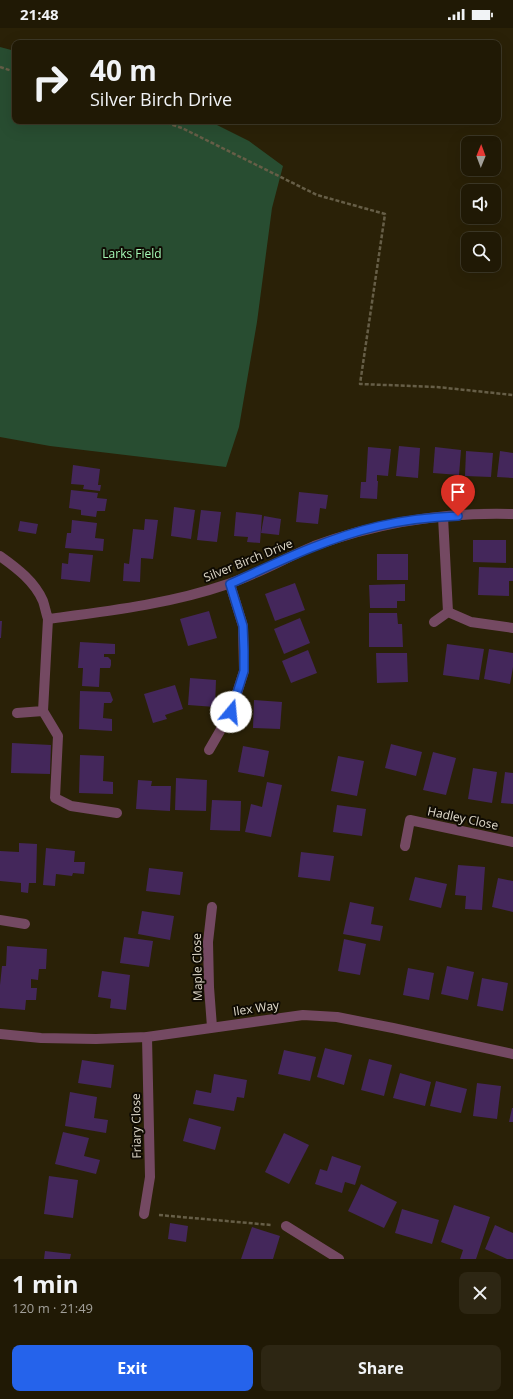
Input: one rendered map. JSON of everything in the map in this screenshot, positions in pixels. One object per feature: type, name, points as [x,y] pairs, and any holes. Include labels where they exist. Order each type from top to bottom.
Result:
[{"type":"street","name":"Silver Birch Drive","points":[[48,619],[118,610],[184,598],[230,584],[314,546],[377,526],[408,520],[486,514],[513,514]]},
{"type":"street","points":[[443,517],[448,612]]},
{"type":"street","points":[[0,556],[25,576],[38,592],[44,603],[48,619],[43,711],[58,736],[56,798],[71,806],[117,813]]},
{"type":"street","points":[[209,750],[231,712],[244,671],[243,626],[230,584]]},
{"type":"street","points":[[434,622],[448,612]]},
{"type":"street","points":[[448,612],[471,622],[513,628]]},
{"type":"street","points":[[17,713],[43,711]]},
{"type":"street","name":"Hadley Close","points":[[405,846],[410,820],[513,842]]},
{"type":"street","name":"Maple Close","points":[[212,907],[208,942],[212,1027]]},
{"type":"street","points":[[0,920],[25,924]]},
{"type":"street","name":"Ilex Way","points":[[0,1034],[41,1038],[96,1040],[147,1037],[303,1015],[337,1018],[393,1028],[513,1054]]},
{"type":"street","name":"Friary Close","points":[[144,1214],[150,1177],[147,1037]]},
{"type":"street","points":[[286,1226],[339,1259]]},
{"type":"path","points":[[0,68],[12,71]]},
{"type":"path","points":[[169,124],[182,128],[317,195],[385,214],[360,384],[437,387],[513,395]]},
{"type":"path","points":[[144,1214],[286,1226]]},
{"type":"green space","name":"Larks Field","points":[[0,47],[12,50],[12,124],[215,124],[249,141],[283,166],[272,208],[257,322],[239,427],[226,467],[50,446],[0,437]]},
{"type":"building","points":[[399,446],[420,448],[418,478],[396,476]]},
{"type":"building","points":[[368,447],[391,449],[388,476],[377,475],[377,499],[360,498],[361,482],[366,482]]},
{"type":"building","points":[[435,447],[461,450],[459,475],[433,473]]},
{"type":"building","points":[[466,451],[493,453],[491,477],[465,476]]},
{"type":"building","points":[[500,451],[513,453],[513,478],[497,477]]},
{"type":"building","points":[[73,465],[100,469],[98,485],[101,485],[100,491],[83,489],[84,485],[71,484]]},
{"type":"building","points":[[71,490],[98,493],[97,498],[107,499],[105,511],[97,511],[96,517],[81,515],[81,510],[69,508]]},
{"type":"building","points":[[299,492],[328,495],[326,509],[320,508],[318,524],[296,522]]},
{"type":"building","points":[[174,507],[195,510],[191,539],[171,536]]},
{"type":"building","points":[[201,510],[221,512],[217,542],[197,540]]},
{"type":"building","points":[[236,512],[262,515],[260,543],[247,542],[248,537],[234,536]]},
{"type":"building","points":[[264,516],[281,519],[279,535],[261,533]]},
{"type":"building","points":[[145,519],[158,520],[153,559],[141,558],[140,582],[123,581],[124,563],[129,564],[133,529],[144,530]]},
{"type":"building","points":[[72,520],[97,523],[95,538],[104,539],[103,551],[65,548],[67,533],[71,533]]},
{"type":"building","points":[[20,521],[38,524],[36,534],[18,531]]},
{"type":"building","points":[[473,540],[506,540],[506,563],[473,562]]},
{"type":"building","points":[[69,553],[93,555],[90,582],[61,579],[62,563],[68,564]]},
{"type":"building","points":[[377,554],[408,554],[408,580],[377,580]]},
{"type":"building","points":[[479,567],[513,568],[513,581],[509,581],[509,596],[478,595]]},
{"type":"building","points":[[295,583],[305,610],[275,621],[265,594]]},
{"type":"building","points":[[405,584],[405,601],[397,601],[397,608],[370,608],[369,585]]},
{"type":"building","points":[[209,611],[217,638],[188,646],[180,619]]},
{"type":"building","points":[[369,613],[397,613],[398,624],[402,624],[403,647],[369,647]]},
{"type":"building","points":[[300,618],[310,643],[284,654],[274,629]]},
{"type":"building","points":[[0,621],[2,621],[1,638],[0,638]]},
{"type":"building","points":[[80,642],[115,644],[115,654],[104,654],[104,657],[108,657],[111,660],[111,665],[110,668],[100,668],[99,687],[82,686],[83,668],[78,668]]},
{"type":"building","points":[[447,644],[484,649],[479,680],[443,675]]},
{"type":"building","points":[[489,649],[513,653],[513,667],[510,684],[484,679]]},
{"type":"building","points":[[308,650],[317,673],[291,683],[282,661]]},
{"type":"building","points":[[376,653],[407,653],[408,682],[377,683]]},
{"type":"building","points":[[190,678],[216,680],[215,707],[188,705]]},
{"type":"building","points":[[175,685],[183,709],[165,715],[167,719],[153,723],[144,694]]},
{"type":"building","points":[[80,691],[110,692],[113,700],[111,703],[104,703],[103,718],[112,719],[112,731],[79,729]]},
{"type":"building","points":[[254,700],[282,702],[280,729],[253,728]]},
{"type":"building","points":[[12,743],[51,745],[50,774],[11,773]]},
{"type":"building","points":[[391,744],[422,752],[416,776],[385,768]]},
{"type":"building","points":[[243,746],[269,751],[264,777],[238,772]]},
{"type":"building","points":[[433,752],[456,758],[446,795],[423,790]]},
{"type":"building","points":[[80,755],[104,756],[103,781],[113,782],[113,794],[79,793]]},
{"type":"building","points":[[338,756],[364,761],[357,796],[331,791]]},
{"type":"building","points":[[473,768],[497,772],[492,803],[468,799]]},
{"type":"building","points":[[505,772],[513,773],[513,804],[501,803]]},
{"type":"building","points":[[176,778],[207,780],[206,811],[175,810]]},
{"type":"building","points":[[138,780],[152,781],[151,786],[171,786],[170,811],[136,809]]},
{"type":"building","points":[[267,782],[282,785],[271,837],[245,832],[251,804],[262,807]]},
{"type":"building","points":[[212,800],[241,801],[240,831],[210,830]]},
{"type":"building","points":[[337,805],[366,809],[362,836],[333,832]]},
{"type":"building","points":[[19,843],[37,844],[36,883],[29,883],[28,893],[21,892],[21,883],[0,881],[0,851],[19,852]]},
{"type":"building","points":[[46,848],[75,851],[74,862],[85,862],[84,874],[73,873],[72,876],[56,874],[55,886],[43,885]]},
{"type":"building","points":[[301,852],[334,856],[330,881],[298,877]]},
{"type":"building","points":[[458,865],[485,867],[482,910],[465,909],[466,896],[455,895]]},
{"type":"building","points":[[149,868],[183,872],[180,895],[146,891]]},
{"type":"building","points":[[415,877],[447,884],[441,908],[409,900]]},
{"type":"building","points":[[498,878],[513,881],[513,912],[492,907]]},
{"type":"building","points":[[350,902],[374,907],[371,924],[383,926],[380,941],[343,934]]},
{"type":"building","points":[[142,911],[174,916],[170,940],[138,934]]},
{"type":"building","points":[[124,937],[153,941],[149,967],[120,963]]},
{"type":"building","points":[[344,939],[366,944],[360,975],[338,971]]},
{"type":"building","points":[[7,946],[47,949],[46,969],[39,969],[38,980],[31,979],[31,988],[37,988],[36,1000],[26,1000],[25,1010],[0,1008],[2,966],[6,966]]},
{"type":"building","points":[[447,966],[474,972],[468,1000],[441,994]]},
{"type":"building","points":[[408,968],[434,973],[429,1000],[403,995]]},
{"type":"building","points":[[102,971],[130,975],[126,1010],[110,1008],[111,999],[98,997]]},
{"type":"building","points":[[482,978],[508,983],[503,1011],[477,1006]]},
{"type":"building","points":[[325,1048],[352,1055],[344,1085],[317,1077]]},
{"type":"building","points":[[284,1050],[316,1057],[310,1081],[278,1074]]},
{"type":"building","points":[[369,1059],[392,1065],[384,1096],[361,1090]]},
{"type":"building","points":[[82,1060],[114,1065],[111,1088],[78,1083]]},
{"type":"building","points":[[400,1073],[431,1082],[425,1106],[393,1098]]},
{"type":"building","points":[[214,1074],[247,1080],[244,1098],[237,1097],[234,1111],[193,1104],[196,1090],[211,1093]]},
{"type":"building","points":[[436,1081],[467,1089],[461,1113],[430,1106]]},
{"type":"building","points":[[477,1083],[501,1086],[497,1119],[473,1116]]},
{"type":"building","points":[[70,1092],[97,1097],[94,1118],[108,1120],[106,1133],[65,1126]]},
{"type":"building","points":[[512,1108],[513,1122],[509,1122]]},
{"type":"building","points":[[189,1118],[221,1127],[215,1150],[183,1141]]},
{"type":"building","points":[[63,1132],[89,1138],[84,1156],[100,1160],[96,1174],[55,1164]]},
{"type":"building","points":[[284,1133],[309,1145],[289,1184],[265,1172]]},
{"type":"building","points":[[332,1156],[361,1166],[355,1185],[345,1182],[342,1193],[315,1184],[320,1169],[327,1171]]},
{"type":"building","points":[[49,1176],[78,1180],[73,1218],[44,1214]]},
{"type":"building","points":[[361,1184],[397,1202],[384,1228],[348,1211]]},
{"type":"building","points":[[454,1205],[490,1217],[476,1259],[460,1259],[463,1250],[441,1242]]},
{"type":"building","points":[[402,1209],[439,1220],[432,1244],[395,1233]]},
{"type":"building","points":[[170,1223],[188,1226],[186,1242],[168,1239]]},
{"type":"building","points":[[495,1225],[513,1233],[513,1259],[507,1259],[485,1249]]},
{"type":"building","points":[[252,1227],[280,1236],[273,1259],[241,1259]]},
{"type":"building","points":[[45,1251],[71,1254],[70,1259],[44,1259]]},
{"type":"route","points":[[231,712],[244,671],[244,651],[243,626],[230,584],[314,546],[377,526],[408,520],[458,516]]}]
